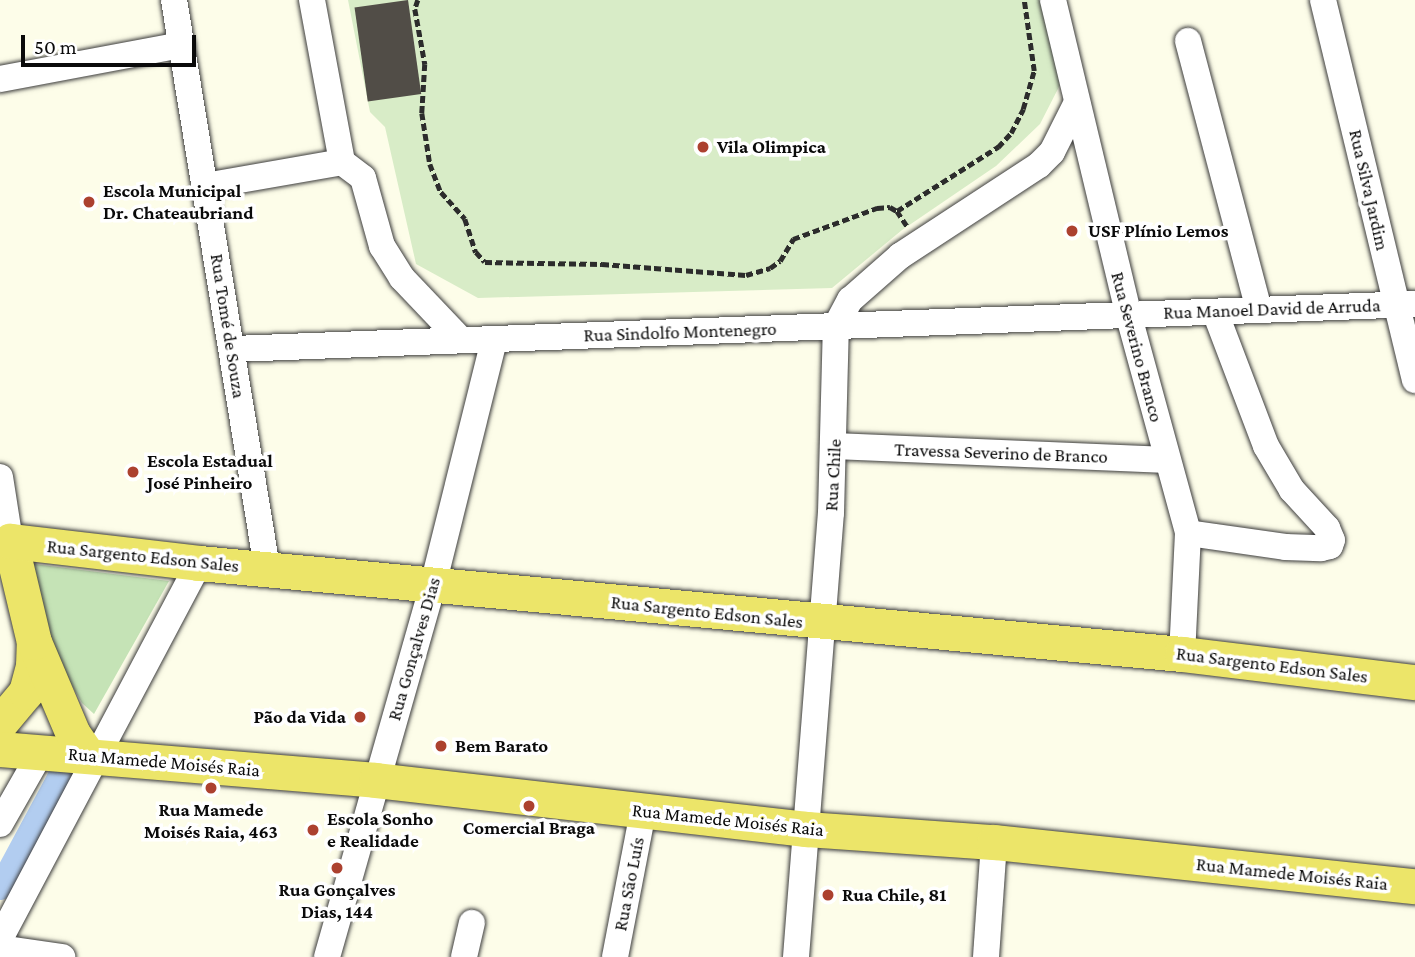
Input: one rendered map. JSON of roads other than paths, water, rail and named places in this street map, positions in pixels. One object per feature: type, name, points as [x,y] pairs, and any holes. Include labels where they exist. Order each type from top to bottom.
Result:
[{"type":"main road","name":"Rua Sargento Edson Sales","points":[[5,540],[199,563],[823,623],[1182,654],[1415,682]]},
{"type":"main road","points":[[5,540],[34,642],[73,734],[92,755]]},
{"type":"main road","points":[[0,723],[26,692],[33,666],[34,642]]},
{"type":"main road","name":"Rua Mamede Moisés Raia","points":[[0,749],[376,780],[806,829],[994,842],[1415,886]]},
{"type":"street","name":"Rua Tomé de Souza","points":[[174,0],[267,568]]},
{"type":"street","points":[[312,0],[342,162],[363,178],[382,246],[401,278],[460,339]]},
{"type":"street","name":"Rua Severino Branco","points":[[1053,0],[1128,313],[1188,533],[1182,654]]},
{"type":"street","name":"Rua Silva Jardim","points":[[1322,0],[1405,304],[1415,380]]},
{"type":"street","points":[[1188,41],[1259,309]]},
{"type":"street","points":[[0,79],[182,44]]},
{"type":"street","points":[[836,326],[850,300],[920,242],[1039,165],[1052,152],[1066,129],[1076,104]]},
{"type":"street","points":[[205,186],[342,162]]},
{"type":"street","name":"Rua Manoel David de Arruda","points":[[1128,313],[1405,304]]},
{"type":"street","points":[[1188,533],[1297,547],[1321,548],[1331,545],[1332,540],[1327,528],[1292,490],[1266,446],[1215,312]]},
{"type":"street","name":"Rua Sindolfo Montenegro","points":[[233,349],[1128,313]]},
{"type":"street","name":"Rua Chile","points":[[796,957],[835,446],[836,326]]},
{"type":"street","name":"Rua Gonçalves Dias","points":[[327,957],[433,585],[494,340]]},
{"type":"street","name":"Travessa Severino de Branco","points":[[835,446],[1167,460]]},
{"type":"street","points":[[0,477],[5,540]]},
{"type":"street","points":[[0,939],[92,755],[199,563]]},
{"type":"street","points":[[0,824],[41,752]]},
{"type":"street","name":"Rua São Luís","points":[[615,957],[643,811]]},
{"type":"street","points":[[986,957],[994,842]]},
{"type":"street","points":[[464,957],[472,923]]},
{"type":"street","points":[[0,948],[61,957]]},
{"type":"waterway","points":[[0,888],[66,765]]},
{"type":"place","name":"Vila Olimpica","points":[[703,147]]},
{"type":"place","name":"Escola Municipal Dr. Chateaubriand","points":[[89,202]]},
{"type":"place","name":"USF Plínio Lemos","points":[[1072,231]]},
{"type":"place","name":"Escola Estadual José Pinheiro","points":[[133,472]]},
{"type":"place","name":"Pão da Vida","points":[[360,717]]},
{"type":"place","name":"Bem Barato","points":[[441,746]]},
{"type":"place","name":"Rua Mamede Moisés Raia, 463","points":[[211,788]]},
{"type":"place","name":"Comercial Braga","points":[[529,806]]},
{"type":"place","name":"Escola Sonho e Realidade","points":[[313,830]]},
{"type":"place","name":"Rua Gonçalves Dias, 144","points":[[337,868]]},
{"type":"place","name":"Rua Chile, 81","points":[[828,895]]}]
